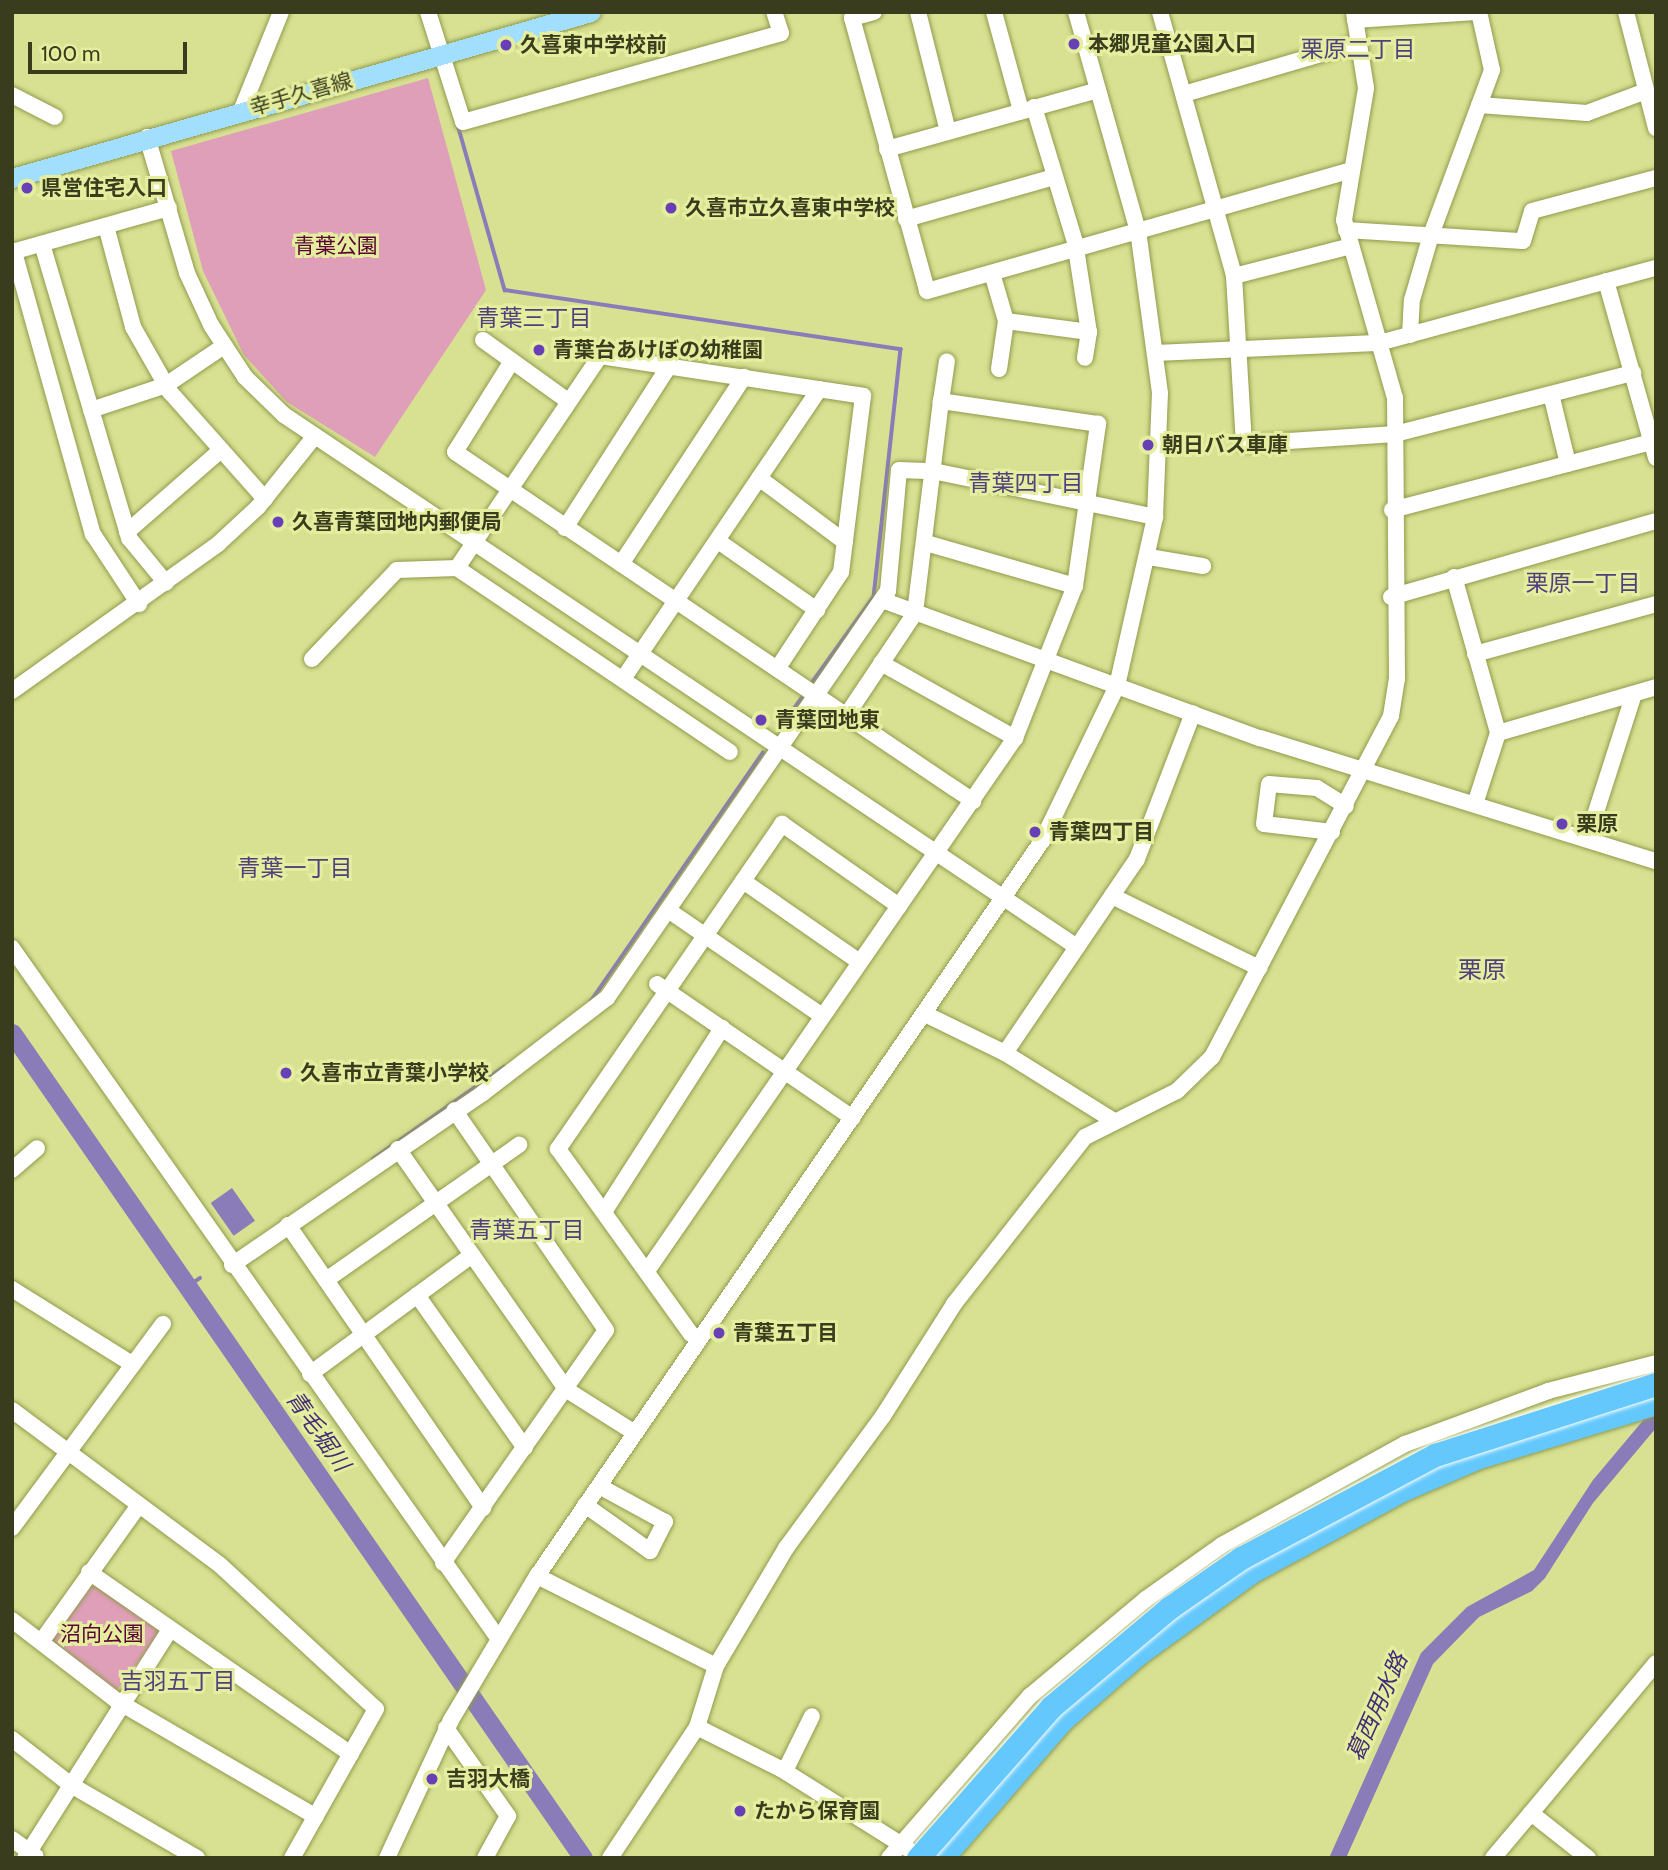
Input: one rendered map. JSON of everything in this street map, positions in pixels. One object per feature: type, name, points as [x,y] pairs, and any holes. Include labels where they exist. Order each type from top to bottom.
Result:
[{"type":"highway","points":[[918,1858],[1051,1707],[1159,1616],[1241,1558],[1435,1455],[1656,1384]]},
{"type":"highway","points":[[942,1858],[1063,1719],[1149,1645],[1251,1572],[1390,1496],[1476,1458],[1656,1403]]},
{"type":"main road","name":"幸手久喜線","points":[[12,177],[590,12]]},
{"type":"street","points":[[241,111],[244,91],[281,12]]},
{"type":"street","points":[[428,12],[463,122],[780,33],[774,12]]},
{"type":"street","points":[[874,12],[852,18],[927,291],[1351,170]]},
{"type":"street","points":[[918,12],[948,131]]},
{"type":"street","points":[[994,12],[1054,177],[1076,249],[1088,332],[1085,358]]},
{"type":"street","points":[[387,1858],[449,1724],[498,1638],[585,1505],[1003,897],[1078,776],[1117,686],[1149,556],[1155,517],[1158,354],[1138,231],[1076,12]]},
{"type":"street","points":[[1160,12],[1234,276],[1244,444],[1395,434],[1633,373]]},
{"type":"street","points":[[617,1853],[697,1727],[716,1666],[786,1548],[883,1416],[927,1341],[1077,1146],[1114,1121],[1177,1091],[1212,1057],[1365,771],[1391,716],[1397,679],[1391,597],[1395,398],[1348,238],[1351,170],[1366,88],[1354,16],[1477,12],[1492,70],[1431,234],[1412,300],[1410,335]]},
{"type":"street","points":[[1626,12],[1648,68],[1646,91],[1655,124]]},
{"type":"street","points":[[1184,94],[1358,43]]},
{"type":"street","points":[[887,149],[1098,90]]},
{"type":"street","points":[[1479,105],[1587,113],[1646,91]]},
{"type":"street","points":[[12,95],[55,117]]},
{"type":"street","points":[[147,137],[187,273],[224,346],[263,396],[314,437],[1077,947]]},
{"type":"street","points":[[906,219],[1054,177]]},
{"type":"street","points":[[1234,276],[1348,238],[1431,234],[1522,241],[1532,211],[1656,178]]},
{"type":"street","points":[[139,604],[93,534],[13,252],[169,208]]},
{"type":"street","points":[[106,226],[133,327],[166,386],[265,499]]},
{"type":"street","points":[[42,244],[127,533],[166,583]]},
{"type":"street","points":[[1158,354],[1379,343],[1656,268]]},
{"type":"street","points":[[992,273],[1006,321],[999,369]]},
{"type":"street","points":[[1392,510],[1567,464],[1654,450],[1606,281]]},
{"type":"street","points":[[1006,321],[1088,332]]},
{"type":"street","points":[[483,340],[568,401]]},
{"type":"street","points":[[91,410],[166,386],[224,346]]},
{"type":"street","points":[[457,568],[600,356],[863,396],[841,572],[777,669]]},
{"type":"street","points":[[512,361],[455,452],[973,801]]},
{"type":"street","points":[[846,716],[915,613],[947,361]]},
{"type":"street","points":[[565,528],[669,366]]},
{"type":"street","points":[[621,564],[744,377]]},
{"type":"street","points":[[623,679],[819,389]]},
{"type":"street","points":[[1551,394],[1567,464]]},
{"type":"street","points":[[647,1271],[786,1072],[858,961],[1015,738],[1075,586],[1098,424],[941,401]]},
{"type":"street","points":[[12,691],[166,583],[265,499],[314,437]]},
{"type":"street","points":[[127,533],[221,450]]},
{"type":"street","points":[[232,1265],[595,1011],[882,600],[900,470],[933,471],[1155,517]]},
{"type":"street","points":[[759,478],[845,541]]},
{"type":"street","points":[[1391,597],[1656,521]]},
{"type":"street","points":[[718,541],[817,610]]},
{"type":"street","points":[[926,543],[1075,586]]},
{"type":"street","points":[[1149,556],[1203,566]]},
{"type":"street","points":[[312,659],[397,570],[457,568],[730,752]]},
{"type":"street","points":[[1454,577],[1498,733],[1475,803]]},
{"type":"street","points":[[882,600],[1046,663],[1193,713],[1365,771],[1656,861]]},
{"type":"street","points":[[1475,654],[1656,604]]},
{"type":"street","points":[[881,663],[1015,738]]},
{"type":"street","points":[[1498,733],[1656,687]]},
{"type":"street","points":[[1588,838],[1634,694]]},
{"type":"street","points":[[1005,1053],[1137,859],[1193,713]]},
{"type":"street","points":[[1332,832],[1264,824],[1269,784],[1317,788],[1346,806]]},
{"type":"street","points":[[691,1334],[558,1149],[662,987],[705,937],[782,824],[899,906]]},
{"type":"street","points":[[743,881],[858,961]]},
{"type":"street","points":[[1112,896],[1165,927],[1176,924],[1259,968]]},
{"type":"street","points":[[668,910],[822,1016]]},
{"type":"street","points":[[12,948],[232,1265],[498,1638]]},
{"type":"street","points":[[662,987],[853,1118]]},
{"type":"street","points":[[925,1014],[1005,1053],[1114,1121]]},
{"type":"street","points":[[604,1212],[722,1028]]},
{"type":"street","points":[[443,1563],[567,1390],[606,1330],[454,1110]]},
{"type":"street","points":[[326,1280],[519,1145]]},
{"type":"street","points":[[12,1170],[37,1148]]},
{"type":"street","points":[[398,1149],[567,1390],[635,1433]]},
{"type":"street","points":[[288,1225],[483,1508]]},
{"type":"street","points":[[310,1374],[472,1255]]},
{"type":"street","points":[[12,1289],[132,1364]]},
{"type":"street","points":[[417,1295],[525,1448]]},
{"type":"street","points":[[15,1519],[163,1324]]},
{"type":"street","points":[[889,1858],[1030,1696],[1146,1599],[1222,1545],[1405,1444],[1536,1395],[1656,1363]]},
{"type":"street","points":[[12,1410],[220,1565],[376,1709],[292,1858]]},
{"type":"street","points":[[585,1505],[650,1551],[665,1522],[599,1486]]},
{"type":"street","points":[[41,1642],[139,1505]]},
{"type":"street","points":[[89,1572],[169,1631],[351,1754]]},
{"type":"street","points":[[537,1576],[716,1666]]},
{"type":"street","points":[[12,1620],[123,1705],[316,1817]]},
{"type":"street","points":[[12,1839],[30,1856],[71,1784],[169,1631]]},
{"type":"street","points":[[1493,1858],[1656,1663]]},
{"type":"street","points":[[785,1771],[812,1716]]},
{"type":"street","points":[[449,1724],[508,1816],[485,1858]]},
{"type":"street","points":[[697,1727],[785,1771],[925,1858]]},
{"type":"street","points":[[12,1739],[71,1784],[197,1858]]},
{"type":"street","points":[[1531,1813],[1588,1858]]},
{"type":"green space","name":"青葉公園","points":[[428,78],[486,290],[375,457],[287,402],[244,355],[203,271],[171,151]]},
{"type":"green space","name":"沼向公園","points":[[94,1581],[161,1632],[115,1692],[48,1642]]},
{"type":"shaded area","points":[[232,1188],[255,1221],[234,1236],[211,1203]]},
{"type":"shaded area","points":[[1656,1405],[1656,1428],[1593,1503],[1545,1578],[1532,1591],[1479,1617],[1433,1664],[1346,1858],[1329,1858],[1421,1653],[1467,1607],[1534,1570],[1593,1480]]},
{"type":"waterway","points":[[458,125],[505,290],[901,349],[874,597],[810,686]]},
{"type":"waterway","points":[[780,728],[806,692]]},
{"type":"waterway","points":[[591,1001],[763,753]]},
{"type":"waterway","name":"青毛堀川","points":[[12,1033],[583,1858]]},
{"type":"waterway","points":[[373,1159],[504,1067]]},
{"type":"waterway","points":[[190,1285],[200,1278]]},
{"type":"place","name":"本郷児童公園入口","points":[[1074,44]]},
{"type":"place","name":"久喜東中学校前","points":[[506,45]]},
{"type":"place","name":"県営住宅入口","points":[[27,188]]},
{"type":"place","name":"久喜市立久喜東中学校","points":[[671,208]]},
{"type":"place","name":"青葉台あけぼの幼稚園","points":[[539,350]]},
{"type":"place","name":"朝日バス車庫","points":[[1148,445]]},
{"type":"place","name":"久喜青葉団地内郵便局","points":[[278,522]]},
{"type":"place","name":"青葉団地東","points":[[761,720]]},
{"type":"place","name":"栗原","points":[[1562,824]]},
{"type":"place","name":"青葉四丁目","points":[[1035,832]]},
{"type":"place","name":"久喜市立青葉小学校","points":[[286,1073]]},
{"type":"place","name":"青葉五丁目","points":[[719,1333]]},
{"type":"place","name":"吉羽大橋","points":[[432,1779]]},
{"type":"place","name":"たから保育園","points":[[740,1811]]},
{"type":"district","name":"栗原二丁目","points":[[1358,49]]},
{"type":"district","name":"青葉三丁目","points":[[534,318]]},
{"type":"district","name":"青葉四丁目","points":[[1026,483]]},
{"type":"district","name":"栗原一丁目","points":[[1583,583]]},
{"type":"district","name":"青葉一丁目","points":[[295,868]]},
{"type":"district","name":"栗原","points":[[1482,970]]},
{"type":"district","name":"青葉五丁目","points":[[527,1230]]},
{"type":"district","name":"吉羽五丁目","points":[[178,1681]]},
{"type":"water label","name":"葛西用水路","points":[[1377,1707]]}]
